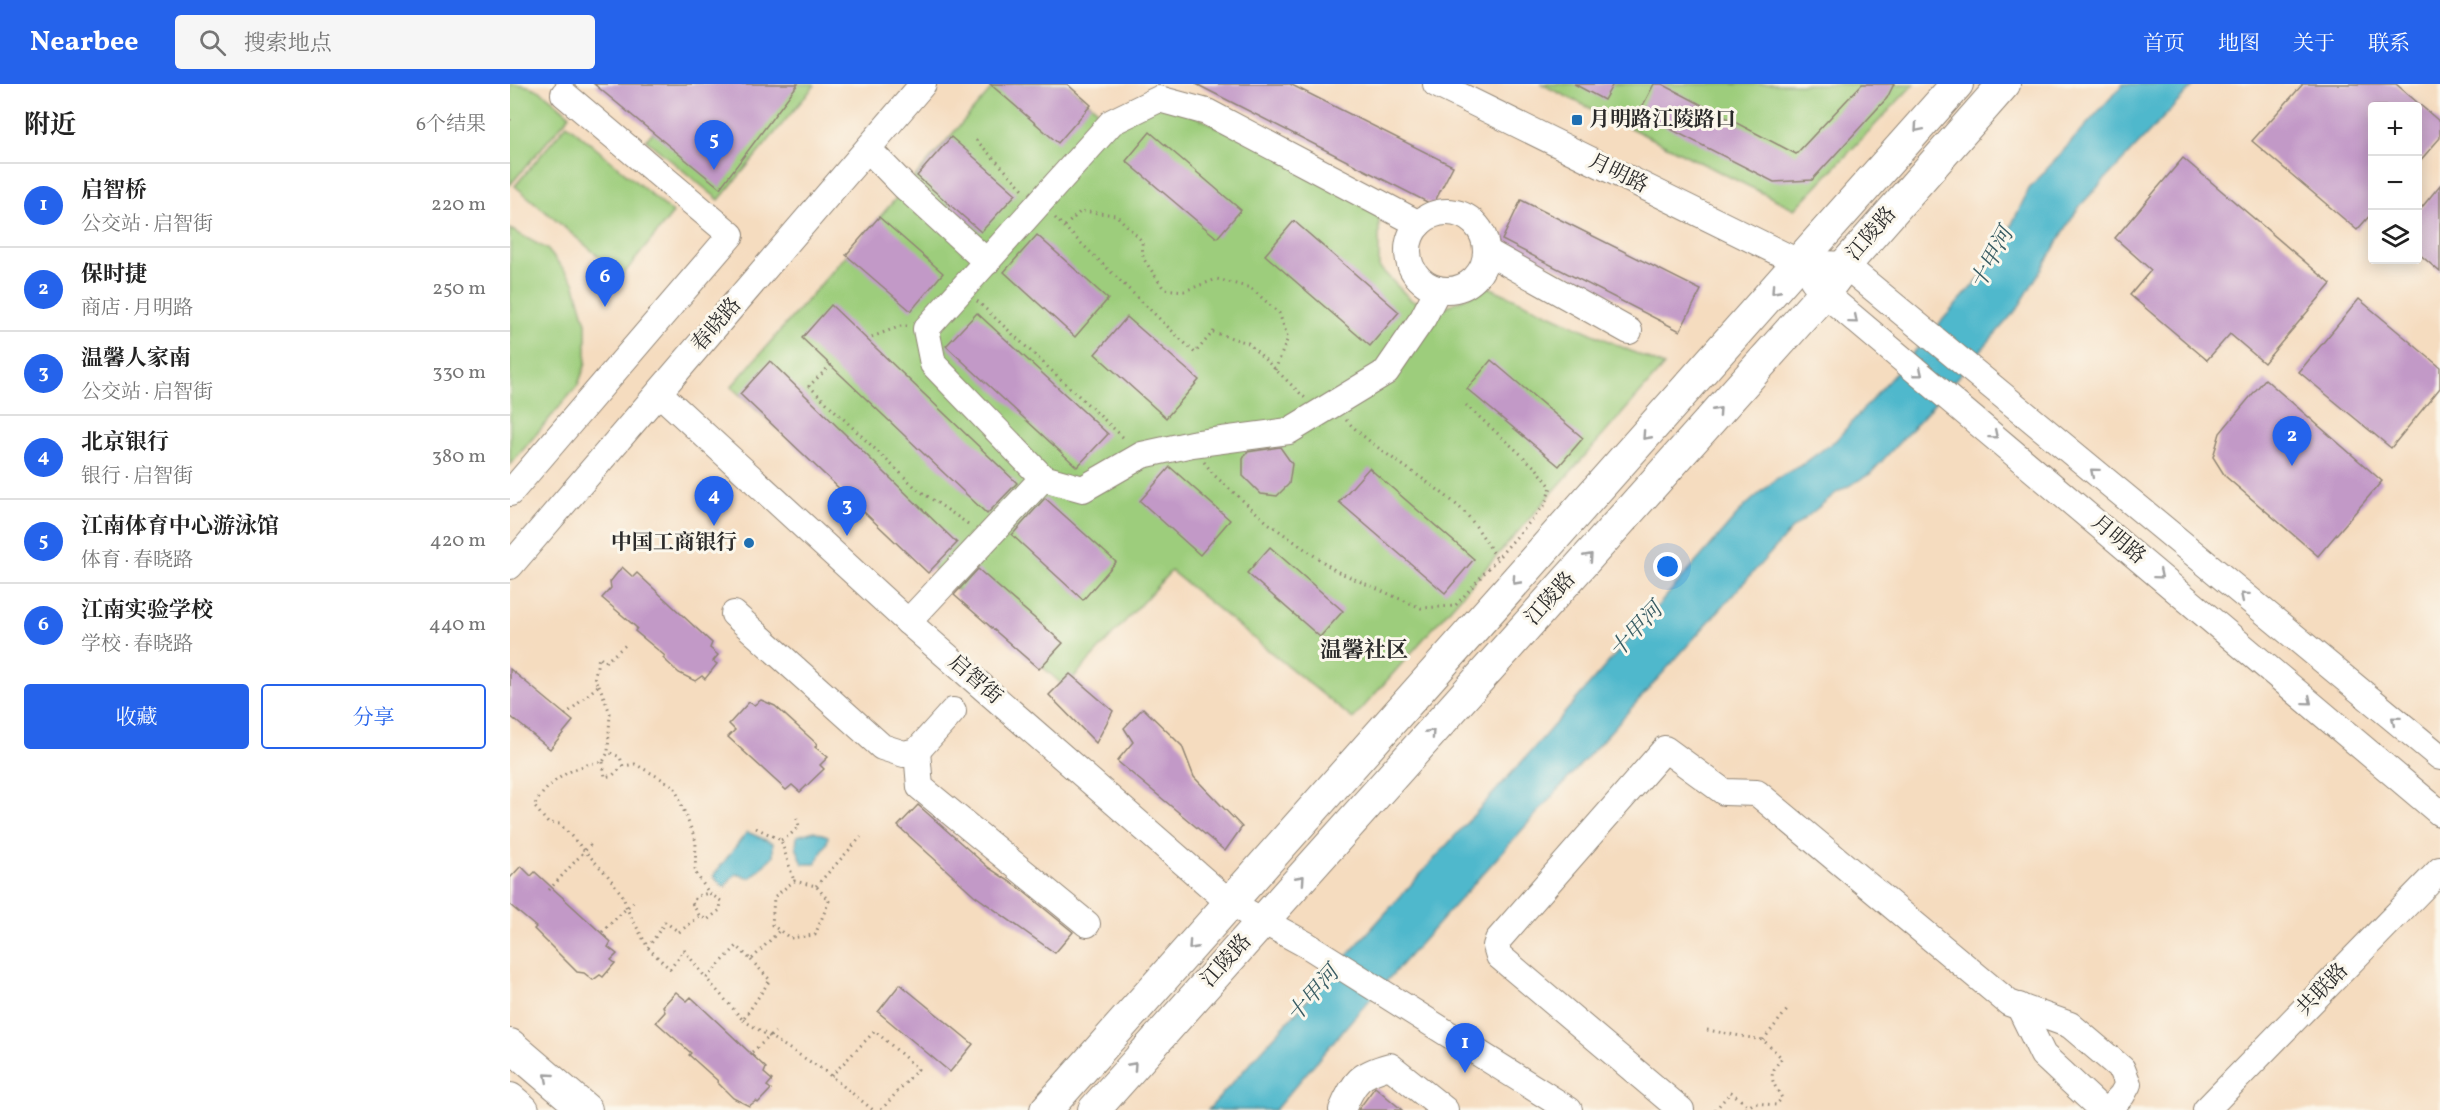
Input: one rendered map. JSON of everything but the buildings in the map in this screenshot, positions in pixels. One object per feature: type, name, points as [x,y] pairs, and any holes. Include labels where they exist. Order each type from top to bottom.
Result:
[{"type":"main road","name":"江陵路","points":[[1046,1110],[1957,84]]},
{"type":"main road","name":"江陵路","points":[[1094,1110],[1824,294],[1845,265],[2004,84]]},
{"type":"main road","points":[[510,1045],[586,1110]]},
{"type":"main road","points":[[510,1099],[523,1110]]},
{"type":"street","name":"春晓路","points":[[510,566],[923,84]]},
{"type":"street","name":"月明路","points":[[1436,84],[1466,91],[1800,263],[1845,265],[2440,757]]},
{"type":"street","points":[[510,493],[731,235],[564,94]]},
{"type":"street","points":[[1419,224],[1207,112],[1159,99],[1112,122],[926,329],[933,364],[1043,478],[1083,489],[1142,455],[1192,444],[1288,431],[1386,372],[1423,318],[1438,289]]},
{"type":"street","points":[[868,148],[905,187],[987,262]]},
{"type":"street","points":[[1455,213],[1468,218],[1478,227],[1484,238],[1486,251],[1479,273],[1472,282],[1450,290],[1438,289],[1418,277],[1408,256],[1409,245],[1419,224],[1436,214],[1455,213]]},
{"type":"street","points":[[1486,251],[1629,331]]},
{"type":"street","name":"月明路","points":[[1800,263],[1824,294],[2440,813]]},
{"type":"street","name":"启智街","points":[[659,393],[908,622],[1230,903],[1307,945],[1569,1110]]},
{"type":"street","points":[[908,622],[1043,478]]},
{"type":"street","points":[[734,614],[882,747],[904,754],[916,751],[953,711]]},
{"type":"street","points":[[1681,1110],[1500,956],[1496,946],[1498,940],[1665,749],[1724,792],[1757,793],[2009,1003],[2070,1025],[2122,1069],[2128,1084],[2122,1095],[2108,1110]]},
{"type":"street","points":[[916,751],[920,787],[1087,924]]},
{"type":"street","name":"共联路","points":[[2206,1110],[2440,870]]},
{"type":"street","points":[[2019,1006],[2043,1054],[2102,1110]]},
{"type":"street","points":[[1342,1110],[1358,1079],[1372,1071],[1390,1066],[1445,1110]]},
{"type":"path","points":[[976,140],[1038,204],[1065,226],[1195,353],[1213,332],[1248,343],[1275,370],[1367,442],[1414,470],[1461,509],[1497,559]]},
{"type":"path","points":[[1065,226],[1081,211],[1116,215],[1142,241],[1143,258],[1164,289],[1184,291],[1216,279],[1251,288],[1279,313],[1288,338],[1275,370]]},
{"type":"path","points":[[963,288],[1142,455]]},
{"type":"path","points":[[866,339],[901,326],[926,329]]},
{"type":"path","points":[[831,365],[809,386],[917,489],[988,537]]},
{"type":"path","points":[[1192,444],[1214,475],[1277,530],[1336,571],[1421,608],[1455,606],[1544,506],[1551,487],[1537,469],[1466,405]]},
{"type":"path","points":[[627,644],[605,662],[599,657],[594,680],[599,685],[610,713],[608,752],[603,762],[605,777],[613,775],[623,766],[635,764],[674,786],[696,841],[695,872],[709,893],[721,901],[720,910],[707,920],[699,916],[692,903],[697,896],[709,893]]},
{"type":"path","points":[[565,715],[599,685]]},
{"type":"path","points":[[608,752],[620,757],[623,766]]},
{"type":"path","points":[[603,762],[590,763],[555,780],[542,792],[534,806],[548,823],[560,824],[608,876],[623,896],[627,909],[648,948],[670,969],[684,950],[743,1020],[831,1076],[873,1110]]},
{"type":"path","points":[[781,840],[799,826],[796,815]]},
{"type":"path","points":[[756,828],[781,840],[794,881]]},
{"type":"path","points":[[816,886],[861,837]]},
{"type":"path","points":[[549,890],[591,844]]},
{"type":"path","points":[[794,881],[816,886],[829,901],[815,935],[790,938],[772,925],[774,897],[794,881]]},
{"type":"path","points":[[602,932],[635,900]]},
{"type":"path","points":[[648,948],[665,922],[679,932],[699,916]]},
{"type":"path","points":[[751,960],[780,930]]},
{"type":"path","points":[[706,978],[737,946],[770,980],[743,1020]]},
{"type":"path","points":[[1763,1040],[1788,1009]]},
{"type":"path","points":[[1707,1030],[1763,1040],[1782,1058],[1772,1069],[1771,1078],[1782,1098],[1776,1105],[1754,1102],[1744,1110]]},
{"type":"path","points":[[831,1076],[875,1031],[918,1069],[881,1110]]},
{"type":"path","points":[[752,1052],[775,1032]]},
{"type":"path","points":[[1715,1110],[1731,1092],[1748,1106]]},
{"type":"green space","points":[[510,84],[536,89],[570,115],[510,185]]},
{"type":"green space","points":[[693,84],[815,85],[719,200],[646,140]]},
{"type":"green space","points":[[996,84],[1067,84],[1112,122],[1159,99],[1379,203],[1379,267],[1411,300],[1443,308],[1489,287],[1664,366],[1353,719],[1171,571],[1065,687],[731,387]]},
{"type":"green space","points":[[1541,84],[1914,84],[1795,209]]},
{"type":"green space","points":[[567,124],[673,213],[622,276],[515,186]]},
{"type":"green space","points":[[510,229],[547,249],[574,282],[586,323],[586,363],[578,385],[510,465]]},
{"type":"water","name":"十甲河","points":[[2123,84],[2195,84],[2078,208],[2018,308],[1918,422],[1870,474],[1836,493],[1792,529],[1356,1015],[1275,1110],[1208,1110],[1527,756],[1744,507],[1776,479],[1803,464],[1836,440],[1993,263],[2029,189]]},
{"type":"water","points":[[814,831],[828,836],[827,843],[815,864],[803,864],[796,847],[797,836]]},
{"type":"water","points":[[747,832],[773,843],[773,856],[751,878],[736,874],[724,887],[713,876]]},
{"type":"place","name":"月明路江陵路口","points":[[1577,120]]},
{"type":"place","name":"江南体育中心游泳馆","points":[[714,170]]},
{"type":"place","name":"江南实验学校","points":[[605,307]]},
{"type":"place","name":"保时捷","points":[[2292,466]]},
{"type":"place","name":"北京银行","points":[[714,526]]},
{"type":"place","name":"温馨人家南","points":[[847,536]]},
{"type":"place","name":"中国工商银行","points":[[749,543]]},
{"type":"place","name":"启智桥","points":[[1465,1073]]},
{"type":"district","name":"温馨社区","points":[[1364,651]]}]
